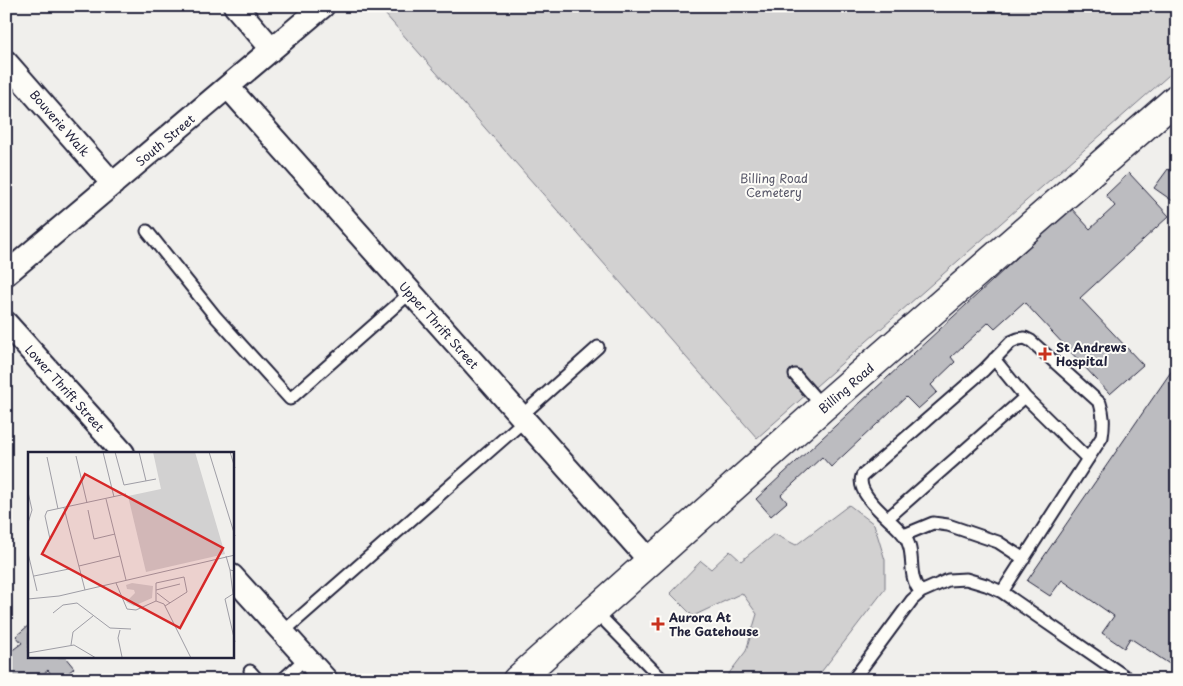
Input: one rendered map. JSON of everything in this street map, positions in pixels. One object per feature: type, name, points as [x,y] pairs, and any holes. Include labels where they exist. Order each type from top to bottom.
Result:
[{"type":"street","points":[[235,6],[272,49]]},
{"type":"street","name":"South Street","points":[[6,274],[324,6]]},
{"type":"street","name":"Bouverie Walk","points":[[6,62],[113,184]]},
{"type":"street","name":"Upper Thrift Street","points":[[228,87],[651,562]]},
{"type":"street","name":"Billing Road","points":[[517,680],[823,407],[1177,98]]},
{"type":"street","name":"Lower Thrift Street","points":[[6,323],[121,452]]},
{"type":"street","points":[[234,578],[326,680]]},
{"type":"lane","points":[[147,231],[215,316],[290,399],[410,293]]},
{"type":"lane","points":[[921,592],[915,586],[912,577],[910,544],[863,491],[860,480],[862,476],[1011,342],[1025,338],[1031,341],[1100,403],[1104,412],[1104,424],[1102,437],[1002,592]]},
{"type":"lane","points":[[283,632],[523,418],[598,347]]},
{"type":"lane","points":[[994,359],[1025,397],[1088,459]]},
{"type":"lane","points":[[795,375],[823,407]]},
{"type":"lane","points":[[888,518],[1025,397]]},
{"type":"lane","points":[[904,535],[933,523],[948,525],[998,542],[1024,559]]},
{"type":"lane","points":[[852,680],[912,600],[921,592],[948,580],[966,579],[1002,592],[1130,680]]},
{"type":"lane","points":[[595,611],[663,680]]},
{"type":"lane","points":[[282,680],[306,658]]},
{"type":"lane","points":[[250,671],[258,680]]},
{"type":"green space","name":"Billing Road Cemetery","points":[[378,6],[1177,6],[1177,68],[757,438]]},
{"type":"green space","points":[[849,505],[874,524],[885,560],[885,589],[815,680],[724,680],[746,651],[757,614],[742,593],[693,616],[670,593],[701,561],[711,569],[730,551],[741,561],[774,534],[796,545]]},
{"type":"building","points":[[1168,169],[1177,175],[1177,204],[1154,188]]},
{"type":"building","points":[[1129,173],[1169,216],[1080,298],[1143,365],[1110,394],[1024,302],[995,328],[989,322],[951,357],[955,362],[931,385],[937,392],[918,409],[906,397],[831,467],[822,457],[781,495],[787,502],[771,516],[756,499],[1071,208],[1090,229],[1115,206],[1106,195]]},
{"type":"building","points":[[1177,363],[1177,669],[1130,638],[1124,648],[1102,633],[1114,616],[1062,580],[1050,596],[1027,581]]},
{"type":"building","points":[[28,626],[28,658],[66,658],[74,668],[60,680],[56,680],[48,670],[36,680],[6,680],[6,655],[22,643],[16,636]]},
{"type":"place","name":"St Andrews Hospital","points":[[1045,354]]},
{"type":"place","name":"Aurora At The Gatehouse","points":[[658,624]]}]
